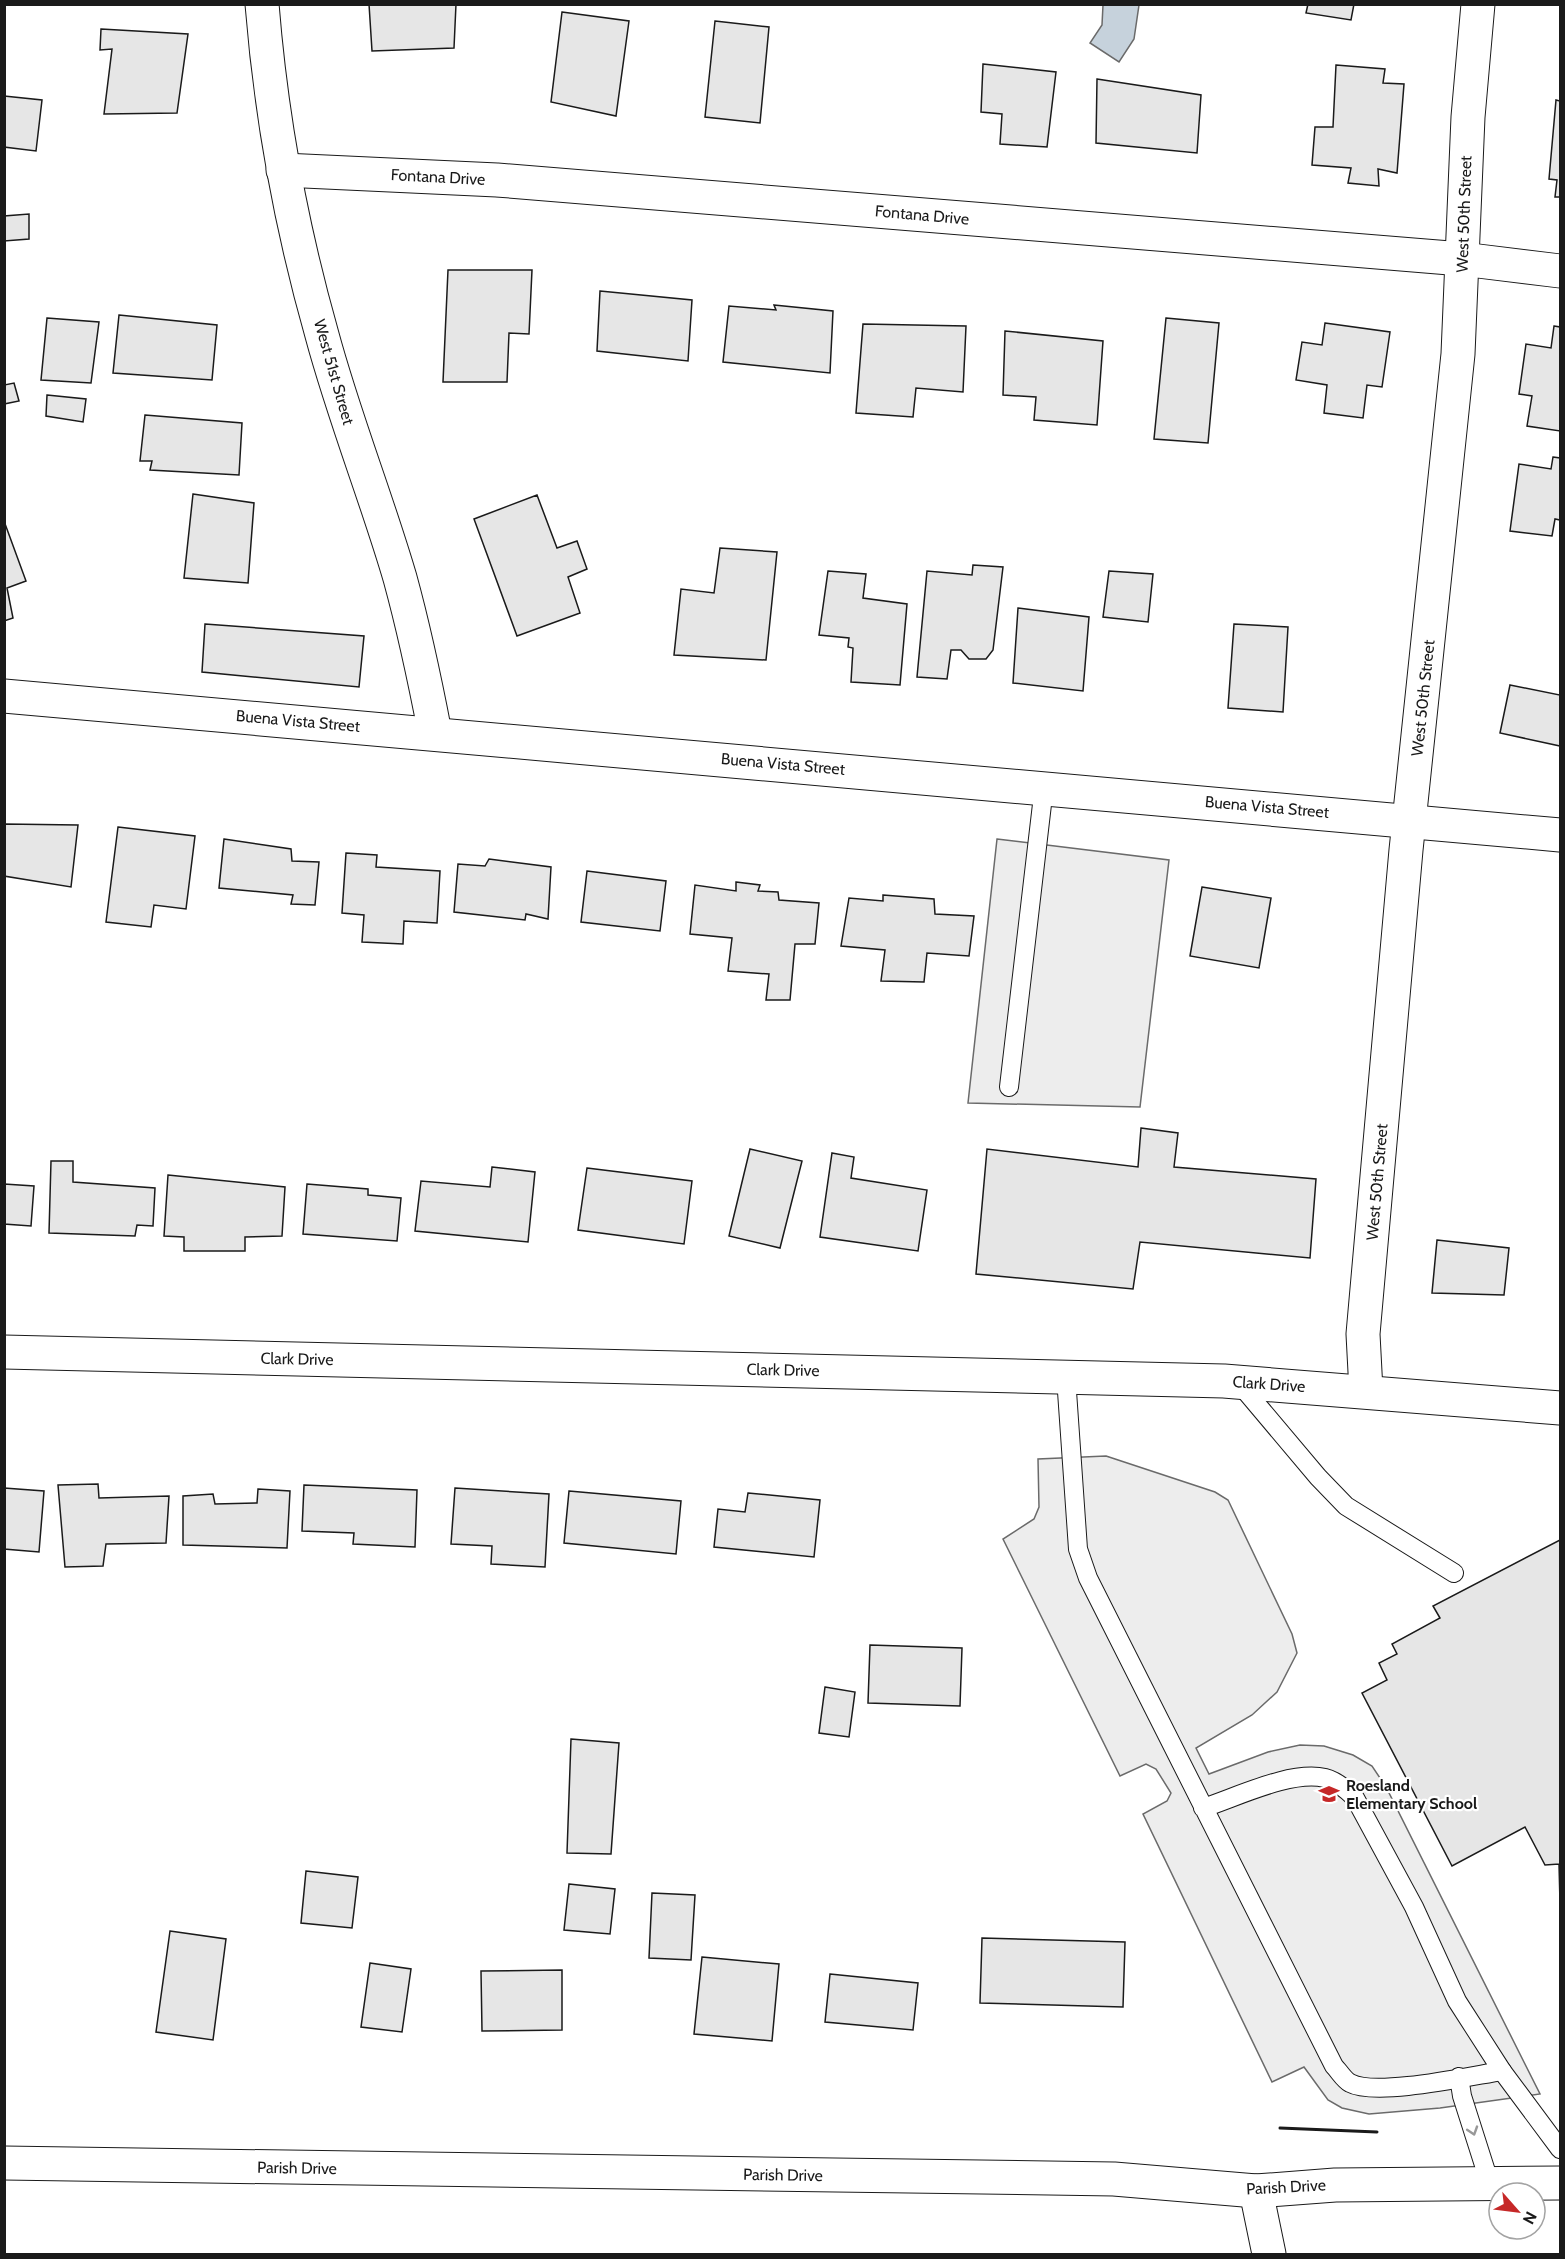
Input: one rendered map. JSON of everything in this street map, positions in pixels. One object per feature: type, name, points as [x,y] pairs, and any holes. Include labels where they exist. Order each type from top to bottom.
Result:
[{"type":"street","name":"West 51st Street","points":[[262,4],[268,86],[294,224],[321,335],[399,578],[422,666],[435,733]]},
{"type":"street","name":"West 50th Street","points":[[1366,1391],[1363,1334],[1410,820],[1458,354],[1468,117],[1478,4]]},
{"type":"street","name":"Fontana Drive","points":[[284,170],[497,180],[1462,259],[1560,271]]},
{"type":"street","name":"Buena Vista Street","points":[[4,696],[1044,787],[1560,835]]},
{"type":"street","name":"Clark Drive","points":[[4,1352],[1238,1382],[1560,1408]]},
{"type":"street","name":"Parish Drive","points":[[4,2163],[1114,2179],[1256,2191],[1335,2185],[1487,2184]]},
{"type":"street","points":[[1256,2191],[1269,2254]]},
{"type":"lane","points":[[1009,1087],[1044,787]]},
{"type":"lane","points":[[1066,1377],[1078,1549],[1088,1578],[1334,2066],[1349,2083],[1370,2089],[1502,2071]]},
{"type":"lane","points":[[1238,1382],[1318,1477],[1346,1506],[1454,1573]]},
{"type":"lane","points":[[1203,1809],[1297,1776],[1325,1778],[1344,1787],[1355,1798],[1414,1907],[1457,2001],[1502,2071],[1560,2149]]},
{"type":"lane","points":[[1459,2077],[1462,2097],[1489,2181]]},
{"type":"shaded area","points":[[1103,5],[1139,5],[1134,39],[1119,62],[1090,43],[1102,25]]},
{"type":"shaded area","points":[[997,839],[1169,860],[1140,1107],[968,1103]]},
{"type":"shaded area","points":[[1106,1456],[1215,1492],[1228,1500],[1292,1634],[1297,1653],[1277,1692],[1252,1715],[1196,1748],[1209,1774],[1268,1752],[1300,1745],[1324,1746],[1353,1755],[1372,1766],[1386,1787],[1540,2094],[1440,2108],[1369,2114],[1342,2108],[1328,2100],[1304,2067],[1272,2082],[1143,1814],[1167,1801],[1171,1793],[1156,1769],[1146,1764],[1120,1776],[1003,1539],[1034,1519],[1039,1507],[1038,1459]]},
{"type":"building","points":[[369,4],[456,4],[454,48],[372,51]]},
{"type":"building","points":[[1308,4],[1354,4],[1351,20],[1306,13]]},
{"type":"building","points":[[562,12],[629,21],[616,116],[551,102]]},
{"type":"building","points":[[715,21],[769,27],[760,123],[705,117]]},
{"type":"building","points":[[101,29],[188,34],[177,113],[104,114],[112,49],[100,50]]},
{"type":"building","points":[[983,64],[1056,72],[1047,147],[1000,144],[1002,114],[981,112]]},
{"type":"building","points":[[1336,65],[1385,69],[1383,83],[1404,84],[1397,173],[1378,169],[1379,186],[1348,183],[1351,168],[1312,165],[1315,127],[1333,127]]},
{"type":"building","points":[[1097,79],[1201,95],[1197,153],[1096,143]]},
{"type":"building","points":[[4,96],[42,100],[36,151],[4,147]]},
{"type":"building","points":[[1556,100],[1560,101],[1560,197],[1555,197],[1557,180],[1549,179]]},
{"type":"building","points":[[29,214],[29,239],[4,241],[4,216]]},
{"type":"building","points":[[448,270],[532,270],[529,334],[509,333],[507,382],[443,382]]},
{"type":"building","points":[[600,291],[692,300],[688,361],[597,351]]},
{"type":"building","points":[[774,305],[833,311],[830,373],[723,362],[729,306],[776,310]]},
{"type":"building","points":[[119,315],[217,325],[212,380],[113,373]]},
{"type":"building","points":[[47,318],[99,322],[91,383],[41,380]]},
{"type":"building","points":[[1166,318],[1219,323],[1208,443],[1154,439]]},
{"type":"building","points":[[1325,323],[1390,332],[1382,387],[1367,385],[1363,418],[1324,413],[1327,385],[1296,380],[1302,342],[1322,345]]},
{"type":"building","points":[[863,324],[966,326],[963,392],[916,388],[913,417],[856,413]]},
{"type":"building","points":[[1554,326],[1560,327],[1560,431],[1527,426],[1532,396],[1519,394],[1526,344],[1551,348]]},
{"type":"building","points":[[1005,331],[1103,341],[1097,425],[1034,420],[1036,397],[1003,395]]},
{"type":"building","points":[[14,383],[19,401],[4,404],[4,385]]},
{"type":"building","points":[[47,395],[86,399],[83,422],[46,416]]},
{"type":"building","points":[[145,415],[242,423],[239,475],[150,470],[152,461],[140,461]]},
{"type":"building","points":[[1553,457],[1560,458],[1560,520],[1555,519],[1552,536],[1510,531],[1519,464],[1551,469]]},
{"type":"building","points":[[193,494],[254,503],[248,583],[184,578]]},
{"type":"building","points":[[537,495],[557,548],[577,541],[587,569],[568,577],[580,613],[517,636],[474,519]]},
{"type":"building","points":[[4,521],[26,581],[7,588],[13,618],[4,621]]},
{"type":"building","points":[[720,548],[777,552],[766,660],[674,655],[681,589],[714,593]]},
{"type":"building","points":[[973,565],[1003,567],[993,650],[986,659],[969,659],[961,650],[951,650],[947,679],[917,677],[927,571],[972,575]]},
{"type":"building","points":[[828,571],[866,574],[863,598],[907,604],[900,685],[851,682],[853,648],[848,647],[849,638],[819,635]]},
{"type":"building","points":[[1109,571],[1153,574],[1148,622],[1103,617]]},
{"type":"building","points":[[1018,608],[1089,617],[1083,691],[1013,683]]},
{"type":"building","points":[[205,624],[364,636],[359,687],[202,672]]},
{"type":"building","points":[[1234,624],[1288,627],[1283,712],[1228,708]]},
{"type":"building","points":[[1510,685],[1560,695],[1560,746],[1500,733]]},
{"type":"building","points":[[4,824],[78,825],[71,887],[4,876]]},
{"type":"building","points":[[118,827],[195,836],[186,909],[154,905],[151,927],[106,922]]},
{"type":"building","points":[[224,839],[291,849],[292,861],[319,862],[315,905],[291,904],[293,895],[219,888]]},
{"type":"building","points":[[346,853],[377,855],[376,867],[440,871],[437,923],[404,921],[403,944],[362,942],[364,915],[342,913]]},
{"type":"building","points":[[489,859],[551,867],[548,919],[526,914],[525,920],[454,912],[458,864],[485,866]]},
{"type":"building","points":[[587,871],[666,881],[660,931],[581,922]]},
{"type":"building","points":[[736,882],[760,885],[758,891],[778,892],[779,900],[819,903],[815,944],[795,944],[790,1000],[766,1000],[769,974],[728,971],[732,938],[690,934],[695,885],[736,891]]},
{"type":"building","points":[[1202,887],[1271,898],[1259,968],[1190,956]]},
{"type":"building","points":[[883,895],[934,899],[935,914],[974,916],[969,956],[927,953],[924,982],[881,981],[885,950],[841,946],[849,898],[883,901]]},
{"type":"building","points":[[1141,1128],[1178,1133],[1174,1167],[1316,1179],[1310,1258],[1140,1242],[1133,1289],[976,1274],[987,1149],[1138,1167]]},
{"type":"building","points":[[750,1149],[802,1161],[780,1248],[729,1236]]},
{"type":"building","points":[[832,1153],[854,1157],[851,1178],[927,1190],[918,1251],[820,1237]]},
{"type":"building","points":[[51,1161],[73,1161],[73,1182],[155,1188],[153,1226],[137,1225],[135,1236],[49,1233]]},
{"type":"building","points":[[492,1167],[535,1172],[528,1242],[415,1231],[421,1181],[490,1187]]},
{"type":"building","points":[[587,1168],[692,1181],[684,1244],[578,1230]]},
{"type":"building","points":[[168,1175],[285,1187],[282,1236],[245,1237],[245,1251],[184,1251],[184,1237],[164,1236]]},
{"type":"building","points":[[4,1184],[34,1186],[31,1226],[4,1224]]},
{"type":"building","points":[[307,1184],[368,1189],[368,1195],[401,1198],[397,1241],[303,1234]]},
{"type":"building","points":[[1437,1240],[1509,1248],[1504,1295],[1432,1293]]},
{"type":"building","points":[[98,1484],[99,1498],[169,1496],[166,1543],[106,1544],[103,1566],[65,1567],[58,1485]]},
{"type":"building","points":[[304,1485],[417,1490],[415,1547],[353,1544],[354,1533],[302,1531]]},
{"type":"building","points":[[4,1488],[44,1491],[39,1552],[4,1549]]},
{"type":"building","points":[[455,1488],[549,1494],[545,1567],[491,1564],[492,1546],[451,1544]]},
{"type":"building","points":[[258,1489],[290,1491],[287,1548],[183,1545],[183,1496],[213,1494],[215,1504],[257,1503]]},
{"type":"building","points":[[569,1491],[681,1501],[676,1554],[564,1543]]},
{"type":"building","points":[[748,1493],[820,1500],[814,1557],[714,1547],[718,1509],[745,1512]]},
{"type":"building","name":"Roesland Elementary School","points":[[1560,1540],[1560,1903],[1559,1864],[1545,1865],[1525,1827],[1452,1866],[1362,1693],[1387,1680],[1379,1663],[1397,1654],[1392,1644],[1440,1618],[1433,1606]]},
{"type":"building","points":[[870,1645],[962,1648],[960,1706],[868,1703]]},
{"type":"building","points":[[825,1687],[855,1692],[849,1737],[819,1733]]},
{"type":"building","points":[[571,1739],[619,1743],[611,1854],[567,1853]]},
{"type":"building","points":[[306,1871],[358,1877],[352,1928],[301,1923]]},
{"type":"building","points":[[569,1884],[615,1889],[610,1934],[564,1930]]},
{"type":"building","points":[[652,1893],[695,1895],[691,1960],[649,1958]]},
{"type":"building","points":[[170,1931],[226,1939],[213,2040],[156,2032]]},
{"type":"building","points":[[982,1938],[1125,1942],[1123,2007],[980,2003]]},
{"type":"building","points":[[702,1957],[779,1964],[772,2041],[694,2034]]},
{"type":"building","points":[[370,1963],[411,1969],[402,2032],[361,2027]]},
{"type":"building","points":[[562,1970],[562,2030],[482,2031],[481,1971]]},
{"type":"building","points":[[830,1974],[918,1983],[913,2030],[825,2022]]},
{"type":"wall","points":[[1280,2128],[1377,2132]]},
{"type":"place","name":"Roesland Elementary School","points":[[1329,1794]]}]
